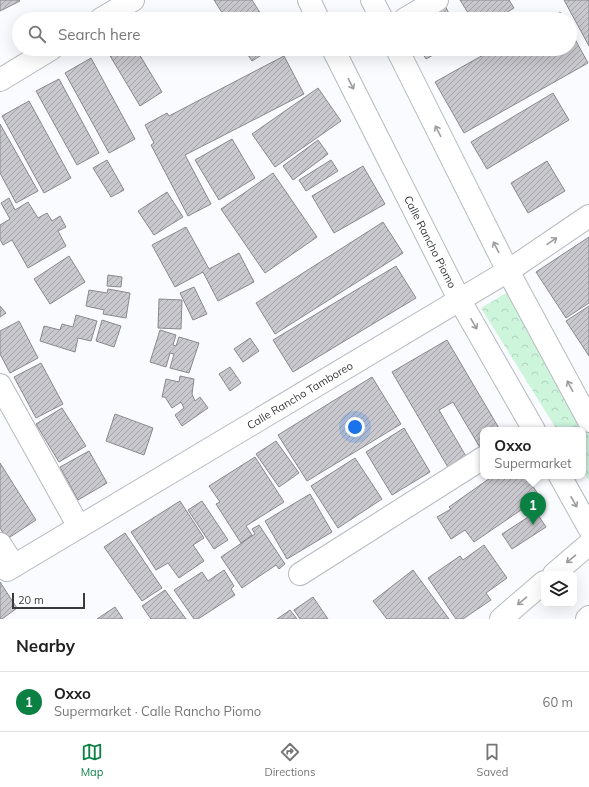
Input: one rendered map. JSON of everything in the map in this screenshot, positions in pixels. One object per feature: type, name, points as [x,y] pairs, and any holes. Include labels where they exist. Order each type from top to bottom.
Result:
[{"type":"street","points":[[113,12],[133,0]]},
{"type":"street","points":[[309,0],[315,12]]},
{"type":"street","points":[[372,0],[378,12]]},
{"type":"street","points":[[417,12],[437,0]]},
{"type":"street","points":[[0,80],[39,56]]},
{"type":"street","name":"Calle Rancho Piomo","points":[[337,56],[459,299],[530,427]]},
{"type":"street","points":[[400,56],[508,271],[589,421]]},
{"type":"street","name":"Calle Rancho Tamboreo","points":[[0,544],[10,568],[508,271],[589,216]]},
{"type":"street","points":[[0,385],[79,527]]},
{"type":"street","points":[[300,574],[480,460]]},
{"type":"street","points":[[562,479],[589,528]]},
{"type":"street","points":[[558,571],[589,544]]},
{"type":"street","points":[[501,619],[541,585]]},
{"type":"green space","points":[[513,289],[589,402],[589,481],[586,476],[586,427],[555,427],[481,308]]},
{"type":"building","points":[[0,0],[19,0],[20,1],[0,11]]},
{"type":"building","points":[[214,0],[252,0],[260,12],[222,12]]},
{"type":"building","points":[[460,0],[509,0],[514,8],[507,12],[468,12]]},
{"type":"building","points":[[564,0],[589,0],[589,46],[577,24],[577,12],[571,12]]},
{"type":"building","points":[[444,4],[448,12],[430,12]]},
{"type":"building","points":[[577,43],[588,63],[464,133],[435,82],[481,56],[577,56]]},
{"type":"building","points":[[110,56],[140,56],[162,92],[140,106]]},
{"type":"building","points":[[249,56],[260,56],[252,61]]},
{"type":"building","points":[[284,56],[304,94],[185,155],[211,204],[188,216],[151,145],[154,143],[145,125],[167,113],[169,116]]},
{"type":"building","points":[[424,56],[431,56],[426,59]]},
{"type":"building","points":[[91,58],[135,139],[109,153],[65,73]]},
{"type":"building","points":[[59,79],[99,153],[77,165],[36,91]]},
{"type":"building","points":[[318,88],[341,121],[275,167],[252,134]]},
{"type":"building","points":[[553,93],[569,120],[487,169],[471,142]]},
{"type":"building","points":[[29,101],[71,178],[44,193],[2,116]]},
{"type":"building","points":[[0,124],[38,191],[16,203],[0,173]]},
{"type":"building","points":[[232,139],[255,178],[219,200],[195,160]]},
{"type":"building","points":[[318,140],[328,154],[293,180],[283,166]]},
{"type":"building","points":[[107,160],[124,190],[111,197],[93,168]]},
{"type":"building","points":[[331,160],[338,171],[306,191],[299,180]]},
{"type":"building","points":[[547,161],[565,191],[528,213],[511,183]]},
{"type":"building","points":[[363,166],[385,204],[334,233],[312,196]]},
{"type":"building","points":[[273,173],[317,237],[265,273],[221,209]]},
{"type":"building","points":[[167,192],[183,217],[154,235],[138,211]]},
{"type":"building","points":[[9,198],[15,210],[28,202],[38,218],[47,213],[52,221],[60,216],[66,227],[58,231],[66,246],[28,268],[12,240],[3,245],[0,239],[0,225],[10,219],[1,203]]},
{"type":"building","points":[[383,222],[403,253],[275,334],[256,303]]},
{"type":"building","points":[[186,227],[209,269],[239,253],[254,282],[218,301],[203,272],[175,287],[152,245]]},
{"type":"building","points":[[589,237],[589,303],[566,318],[536,272]]},
{"type":"building","points":[[69,256],[85,282],[50,304],[34,279]]},
{"type":"building","points":[[396,266],[416,298],[293,372],[273,340]]},
{"type":"building","points":[[108,275],[122,277],[121,287],[107,286]]},
{"type":"building","points":[[194,287],[207,314],[193,320],[180,293]]},
{"type":"building","points":[[108,289],[130,293],[126,318],[103,314],[104,310],[86,306],[89,290],[107,293]]},
{"type":"building","points":[[159,299],[182,300],[181,329],[158,328]]},
{"type":"building","points":[[0,306],[6,313],[0,317]]},
{"type":"building","points":[[589,306],[589,356],[566,321]]},
{"type":"building","points":[[76,315],[97,321],[91,341],[78,338],[75,352],[40,341],[44,326],[60,330],[62,324],[73,327]]},
{"type":"building","points":[[102,320],[121,326],[114,347],[96,341]]},
{"type":"building","points":[[19,321],[38,358],[10,373],[0,354],[0,331]]},
{"type":"building","points":[[160,330],[176,335],[173,345],[176,346],[179,337],[199,343],[189,373],[170,368],[174,354],[170,353],[166,367],[150,362]]},
{"type":"building","points":[[250,338],[259,351],[243,362],[234,349]]},
{"type":"building","points":[[447,340],[498,427],[480,427],[480,448],[453,402],[439,410],[467,458],[449,469],[392,372]]},
{"type":"building","points":[[41,363],[63,404],[36,418],[14,377]]},
{"type":"building","points":[[230,367],[241,383],[230,391],[219,374]]},
{"type":"building","points":[[180,376],[194,379],[192,394],[195,401],[200,397],[208,408],[182,426],[175,415],[184,408],[181,402],[172,408],[165,397],[162,397],[166,379],[179,382]]},
{"type":"building","points":[[372,377],[401,424],[307,481],[278,435]]},
{"type":"building","points":[[62,408],[86,446],[59,462],[36,424]]},
{"type":"building","points":[[115,414],[153,428],[144,455],[106,441]]},
{"type":"building","points":[[404,428],[430,472],[392,495],[366,452]]},
{"type":"building","points":[[276,441],[299,473],[279,487],[256,454]]},
{"type":"building","points":[[89,451],[107,483],[78,500],[60,467]]},
{"type":"building","points":[[255,457],[284,502],[246,526],[252,535],[241,543],[216,504],[220,502],[209,486]]},
{"type":"building","points":[[355,458],[382,499],[338,528],[311,486]]},
{"type":"building","points":[[0,463],[36,520],[7,539],[0,528]]},
{"type":"building","points":[[489,479],[528,479],[540,497],[474,542],[465,530],[451,539],[437,517],[451,509],[449,507]]},
{"type":"building","points":[[310,494],[332,532],[287,559],[265,521]]},
{"type":"building","points":[[180,501],[204,538],[193,545],[204,561],[179,578],[168,563],[156,570],[131,532]]},
{"type":"building","points":[[202,501],[228,540],[214,549],[188,510]]},
{"type":"building","points":[[536,512],[546,527],[512,549],[502,534]]},
{"type":"building","points":[[259,525],[285,564],[279,569],[276,565],[242,588],[221,557],[255,534],[252,529]]},
{"type":"building","points":[[125,533],[162,588],[142,601],[104,547]]},
{"type":"building","points":[[484,545],[507,578],[486,593],[491,600],[463,619],[456,619],[428,578],[460,556],[463,560]]},
{"type":"building","points":[[224,570],[234,586],[231,589],[235,595],[198,619],[194,619],[174,590],[202,572],[208,581]]},
{"type":"building","points":[[413,570],[449,619],[387,619],[373,601]]},
{"type":"building","points":[[0,582],[17,608],[2,619],[0,619]]},
{"type":"building","points":[[165,590],[186,619],[151,619],[142,606]]},
{"type":"building","points":[[313,597],[328,619],[300,619],[294,610]]},
{"type":"building","points":[[115,607],[123,619],[97,619]]},
{"type":"building","points":[[290,610],[297,619],[277,619]]},
{"type":"place","name":"Oxxo","points":[[533,525]]}]
